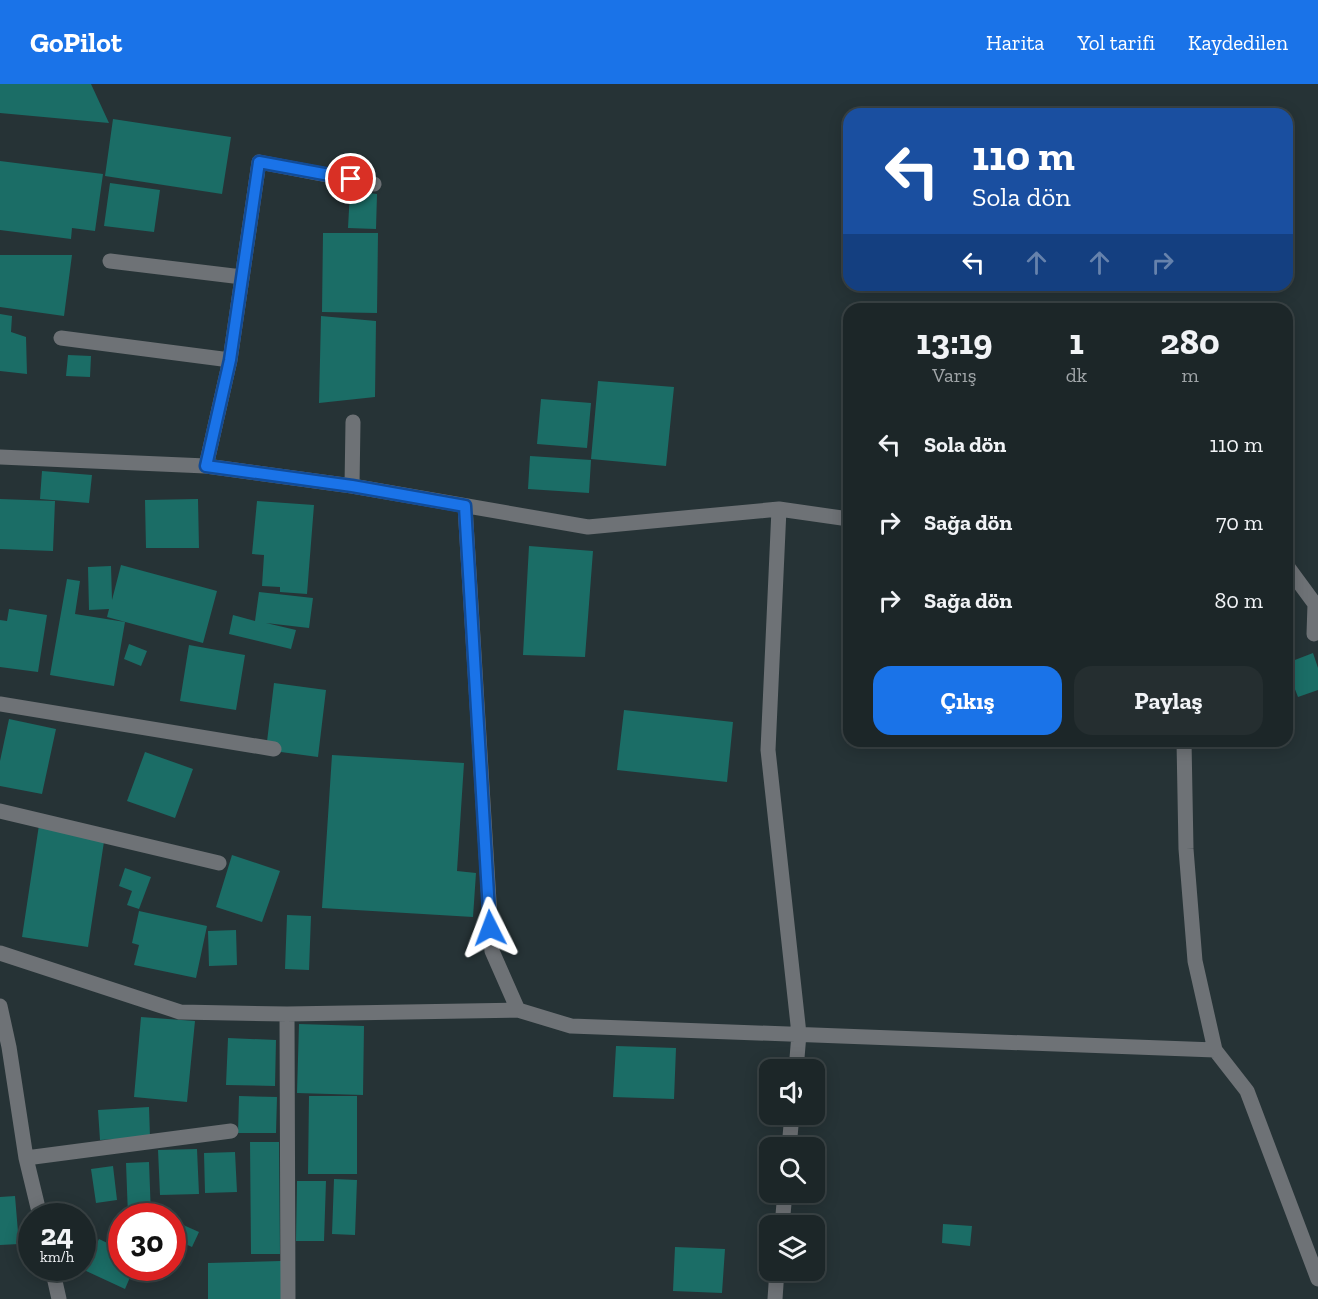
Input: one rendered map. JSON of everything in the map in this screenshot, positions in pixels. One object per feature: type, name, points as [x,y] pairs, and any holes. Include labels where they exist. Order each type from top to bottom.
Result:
[{"type":"street","points":[[206,466],[230,360],[259,162],[374,184]]},
{"type":"street","points":[[110,261],[242,277]]},
{"type":"street","points":[[61,338],[230,360]]},
{"type":"street","points":[[352,486],[353,422]]},
{"type":"street","points":[[0,457],[206,466],[352,486],[588,527],[779,509],[843,518]]},
{"type":"street","points":[[465,506],[492,951],[518,1010]]},
{"type":"street","points":[[779,509],[768,750],[799,1034],[797,1059]]},
{"type":"street","points":[[1293,574],[1315,604],[1314,634]]},
{"type":"street","points":[[0,704],[274,750]]},
{"type":"street","points":[[1184,747],[1186,849],[1195,961],[1215,1050],[1247,1091],[1318,1278]]},
{"type":"street","points":[[0,811],[219,862]]},
{"type":"street","points":[[0,954],[180,1012],[287,1014],[518,1010],[572,1026],[1215,1050]]},
{"type":"street","points":[[0,1006],[9,1047],[26,1158],[37,1203]]},
{"type":"street","points":[[287,1014],[288,1299]]},
{"type":"street","points":[[26,1158],[231,1131]]},
{"type":"street","points":[[55,1281],[59,1299]]},
{"type":"street","points":[[775,1299],[776,1281]]},
{"type":"building","points":[[0,84],[91,84],[109,123],[0,113]]},
{"type":"building","points":[[113,119],[231,137],[222,194],[105,176]]},
{"type":"building","points":[[0,161],[103,174],[95,231],[72,228],[71,239],[0,230]]},
{"type":"building","points":[[110,183],[160,190],[154,232],[104,226]]},
{"type":"building","points":[[350,191],[377,194],[376,229],[348,228]]},
{"type":"building","points":[[323,233],[378,233],[377,313],[322,312]]},
{"type":"building","points":[[0,255],[72,255],[64,316],[0,307]]},
{"type":"building","points":[[0,314],[12,316],[11,332],[26,337],[27,374],[0,371]]},
{"type":"building","points":[[321,316],[376,321],[375,397],[319,403]]},
{"type":"building","points":[[68,355],[91,356],[90,377],[66,376]]},
{"type":"building","points":[[598,381],[674,387],[666,466],[591,459]]},
{"type":"building","points":[[541,399],[591,403],[587,448],[537,444]]},
{"type":"building","points":[[530,456],[591,460],[589,493],[528,489]]},
{"type":"building","points":[[42,471],[92,475],[89,503],[40,499]]},
{"type":"building","points":[[0,499],[55,501],[53,551],[0,549]]},
{"type":"building","points":[[198,499],[199,548],[146,548],[145,500]]},
{"type":"building","points":[[257,501],[314,505],[307,594],[280,592],[280,587],[262,586],[264,555],[252,554]]},
{"type":"building","points":[[529,546],[593,551],[585,657],[523,655]]},
{"type":"building","points":[[121,565],[217,591],[203,643],[107,617],[109,609],[89,610],[88,567],[111,566],[112,600]]},
{"type":"building","points":[[67,579],[80,581],[75,614],[125,622],[114,686],[50,675]]},
{"type":"building","points":[[259,592],[313,598],[309,628],[266,623],[296,630],[291,649],[229,634],[233,615],[255,621]]},
{"type":"building","points":[[9,609],[47,615],[38,672],[0,667],[0,620],[7,621]]},
{"type":"building","points":[[129,644],[147,651],[141,666],[124,659]]},
{"type":"building","points":[[189,645],[245,655],[236,710],[180,701]]},
{"type":"building","points":[[1313,653],[1318,668],[1318,690],[1298,697],[1293,684],[1293,661]]},
{"type":"building","points":[[274,683],[326,690],[318,757],[266,750]]},
{"type":"building","points":[[624,710],[733,722],[727,782],[617,770]]},
{"type":"building","points":[[9,719],[56,729],[42,794],[0,786],[0,761]]},
{"type":"building","points":[[145,752],[193,769],[175,818],[127,801]]},
{"type":"building","points":[[332,755],[464,763],[457,871],[476,873],[473,917],[322,908]]},
{"type":"building","points":[[39,825],[105,835],[88,947],[22,937]]},
{"type":"building","points":[[232,855],[280,871],[262,922],[216,907]]},
{"type":"building","points":[[125,868],[151,877],[139,909],[127,905],[132,891],[119,886]]},
{"type":"building","points":[[139,911],[207,926],[196,978],[134,965],[139,945],[132,943]]},
{"type":"building","points":[[287,915],[311,916],[309,970],[285,969]]},
{"type":"building","points":[[236,930],[237,965],[209,966],[208,931]]},
{"type":"building","points":[[141,1017],[195,1021],[187,1102],[134,1097]]},
{"type":"building","points":[[299,1024],[364,1026],[363,1095],[297,1093]]},
{"type":"building","points":[[228,1038],[276,1040],[275,1086],[226,1085]]},
{"type":"building","points":[[616,1046],[676,1048],[674,1099],[613,1097]]},
{"type":"building","points":[[239,1096],[277,1097],[276,1133],[238,1133]]},
{"type":"building","points":[[309,1096],[357,1096],[357,1174],[308,1174]]},
{"type":"building","points":[[149,1107],[150,1137],[100,1140],[98,1110]]},
{"type":"building","points":[[250,1142],[279,1142],[280,1254],[251,1254]]},
{"type":"building","points":[[197,1149],[199,1194],[160,1195],[158,1150]]},
{"type":"building","points":[[235,1152],[237,1192],[205,1193],[204,1153]]},
{"type":"building","points":[[149,1162],[151,1203],[128,1203],[126,1163]]},
{"type":"building","points":[[113,1166],[117,1200],[96,1203],[91,1169]]},
{"type":"building","points":[[334,1179],[357,1180],[355,1235],[332,1234]]},
{"type":"building","points":[[297,1181],[326,1181],[324,1241],[296,1241]]},
{"type":"building","points":[[15,1196],[18,1244],[0,1245],[0,1197]]},
{"type":"building","points":[[943,1224],[972,1226],[970,1246],[942,1243]]},
{"type":"building","points":[[186,1226],[199,1232],[192,1247],[186,1244]]},
{"type":"building","points":[[99,1239],[108,1243],[108,1281],[128,1281],[125,1289],[96,1276],[96,1245]]},
{"type":"building","points":[[675,1247],[725,1249],[722,1293],[673,1291]]},
{"type":"building","points":[[281,1261],[282,1299],[208,1299],[208,1263]]},
{"type":"route","points":[[351,179],[259,162],[230,360],[206,466],[352,486],[465,506],[490,928]]}]
